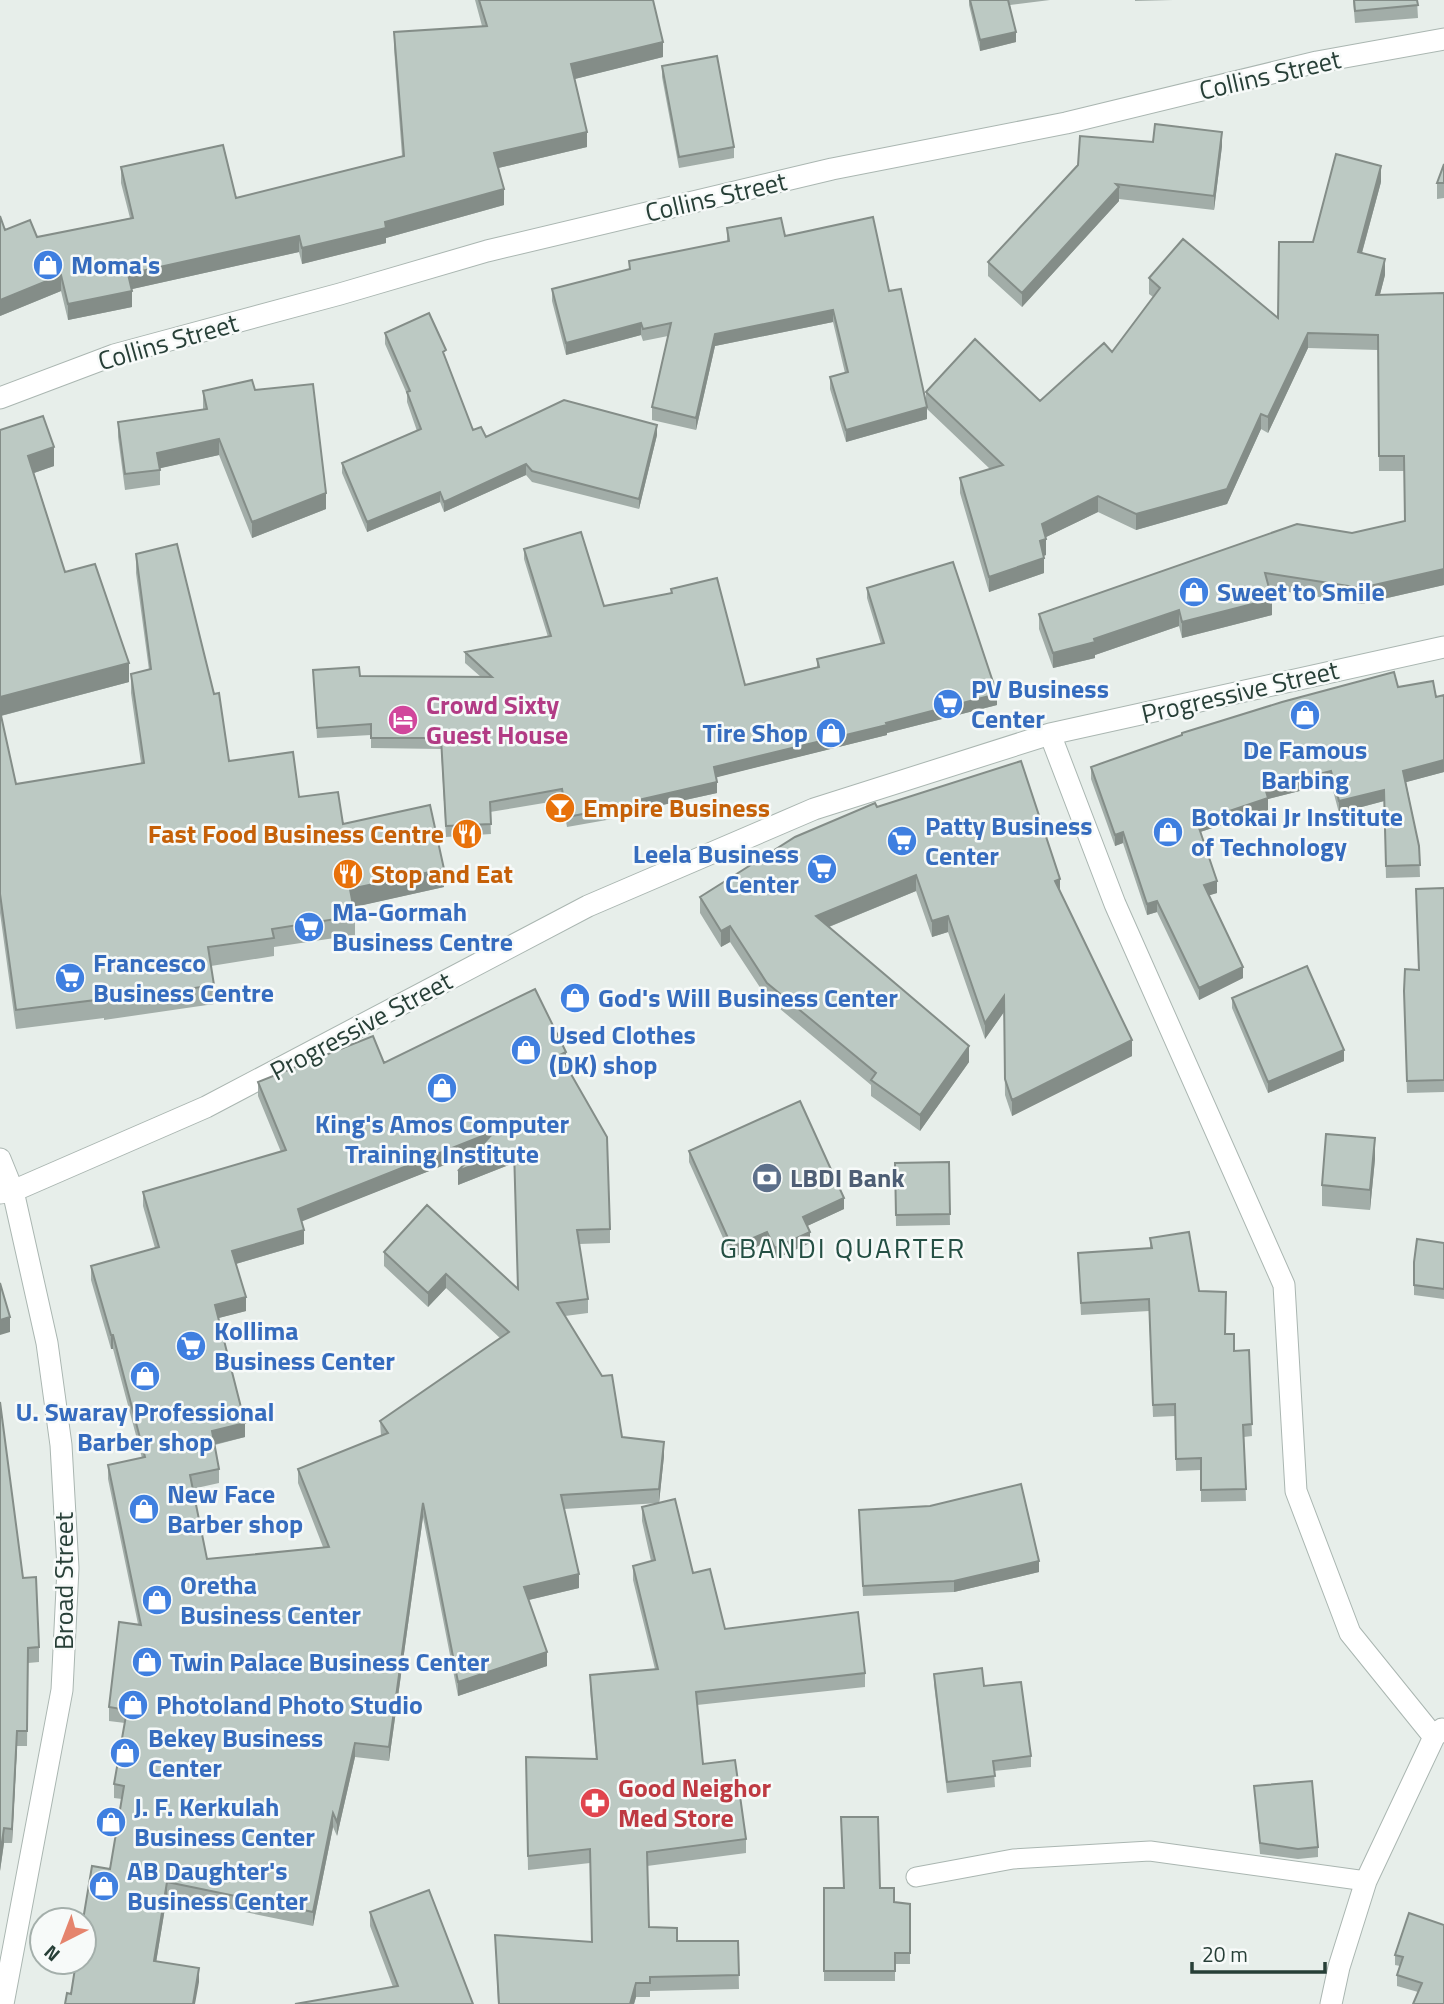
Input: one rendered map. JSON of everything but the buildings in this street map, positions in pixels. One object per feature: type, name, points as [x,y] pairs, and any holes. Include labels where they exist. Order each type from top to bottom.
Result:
[{"type":"street","name":"Collins Street","points":[[0,398],[114,355],[487,251],[832,169],[1066,123],[1317,62],[1444,39]]},
{"type":"street","name":"Progressive Street","points":[[6,1192],[206,1107],[588,906],[814,809],[1049,734],[1444,647]]},
{"type":"street","points":[[1049,734],[1115,904],[1284,1285],[1296,1491],[1349,1633],[1439,1732],[1366,1881],[1339,1967],[1331,2004]]},
{"type":"street","name":"Broad Street","points":[[0,1159],[6,1192],[47,1343],[61,1445],[68,1567],[62,1690],[3,2004]]},
{"type":"lane","points":[[916,1877],[1013,1859],[1150,1851],[1366,1881]]},
{"type":"place","name":"Moma's","points":[[48,265]]},
{"type":"place","name":"Sweet to Smile","points":[[1194,592]]},
{"type":"place","name":"PV Business Center","points":[[948,704]]},
{"type":"place","name":"De Famous Barbing","points":[[1305,715]]},
{"type":"place","name":"Crowd Sixty Guest House","points":[[403,720]]},
{"type":"place","name":"Tire Shop","points":[[831,733]]},
{"type":"place","name":"Empire Business","points":[[560,808]]},
{"type":"place","name":"Botokai Jr Institute of Technology","points":[[1168,832]]},
{"type":"place","name":"Fast Food Business Centre","points":[[467,834]]},
{"type":"place","name":"Patty Business Center","points":[[902,841]]},
{"type":"place","name":"Leela Business Center","points":[[822,869]]},
{"type":"place","name":"Stop and Eat","points":[[348,874]]},
{"type":"place","name":"Ma-Gormah Business Centre","points":[[309,927]]},
{"type":"place","name":"Francesco Business Centre","points":[[70,978]]},
{"type":"place","name":"God's Will Business Center","points":[[575,998]]},
{"type":"place","name":"Used Clothes (DK) shop","points":[[526,1050]]},
{"type":"place","name":"King's Amos Computer Training Institute","points":[[442,1088]]},
{"type":"place","name":"LBDI Bank","points":[[767,1178]]},
{"type":"place","name":"Kollima Business Center","points":[[191,1346]]},
{"type":"place","name":"U. Swaray Professional Barber shop","points":[[145,1376]]},
{"type":"place","name":"New Face Barber shop","points":[[144,1509]]},
{"type":"place","name":"Oretha Business Center","points":[[157,1600]]},
{"type":"place","name":"Twin Palace Business Center","points":[[147,1662]]},
{"type":"place","name":"Photoland Photo Studio","points":[[133,1705]]},
{"type":"place","name":"Bekey Business Center","points":[[125,1753]]},
{"type":"place","name":"Good Neighor Med Store","points":[[595,1803]]},
{"type":"place","name":"J. F. Kerkulah Business Center","points":[[111,1822]]},
{"type":"place","name":"AB Daughter's Business Center","points":[[104,1886]]},
{"type":"district","name":"GBANDI QUARTER","points":[[843,1248]]}]
